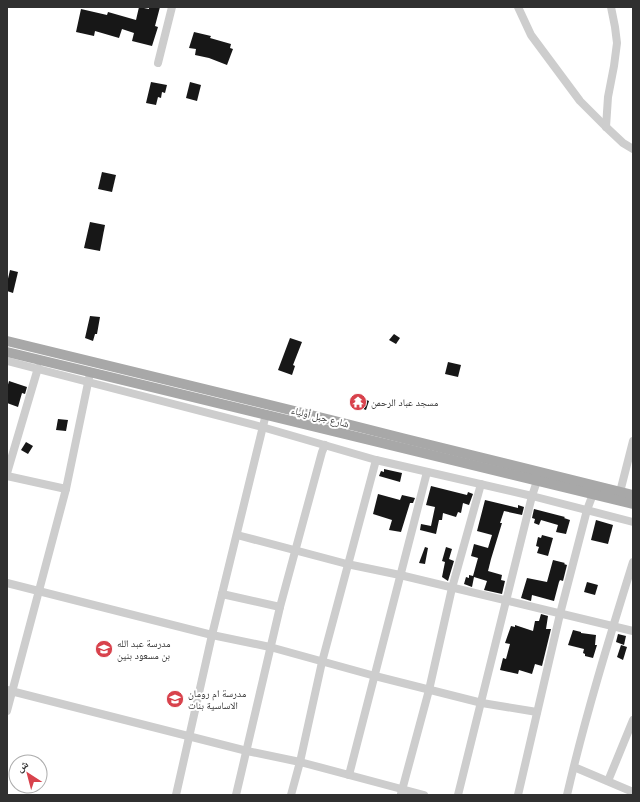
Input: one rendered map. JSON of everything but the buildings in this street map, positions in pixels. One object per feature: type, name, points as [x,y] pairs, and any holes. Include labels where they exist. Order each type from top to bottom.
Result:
[{"type":"main road","name":"شارع جبل أولياء","points":[[7,341],[633,495]]},
{"type":"main road","name":"شارع جبل أولياء","points":[[7,352],[90,377],[266,414],[633,504]]},
{"type":"street","points":[[158,63],[172,7]]},
{"type":"street","points":[[518,7],[531,35],[580,101],[623,143],[633,149]]},
{"type":"street","points":[[606,127],[608,97],[617,43],[611,7]]},
{"type":"street","points":[[7,361],[90,377],[376,460],[532,496],[633,522]]},
{"type":"street","points":[[38,368],[7,475],[66,489]]},
{"type":"street","points":[[7,710],[10,691],[40,592],[66,489],[90,377]]},
{"type":"street","points":[[176,795],[212,636],[266,414]]},
{"type":"street","points":[[620,492],[633,440]]},
{"type":"street","points":[[236,795],[280,607],[325,445]]},
{"type":"street","points":[[292,795],[322,662],[376,460]]},
{"type":"street","points":[[349,775],[427,472]]},
{"type":"street","points":[[458,795],[532,496],[538,481]]},
{"type":"street","points":[[401,792],[429,690],[452,588],[481,484]]},
{"type":"street","points":[[518,795],[560,614],[587,510],[593,494]]},
{"type":"street","points":[[237,535],[347,564],[400,575],[633,631]]},
{"type":"street","points":[[567,795],[613,626],[633,562]]},
{"type":"street","points":[[7,584],[212,636],[270,647],[322,662],[482,703],[537,712]]},
{"type":"street","points":[[222,594],[280,607]]},
{"type":"street","points":[[10,691],[247,751],[300,762],[349,775],[401,792],[424,795]]},
{"type":"street","points":[[608,781],[633,720]]},
{"type":"street","points":[[574,767],[633,792]]},
{"type":"place","name":"مسجد عباد الرحمن","points":[[358,402]]},
{"type":"place","name":"مدرسة عبد الله بن مسعود بنين","points":[[104,649]]},
{"type":"place","name":"مدرسة ام رومان الاساسية بنات","points":[[175,699]]}]
